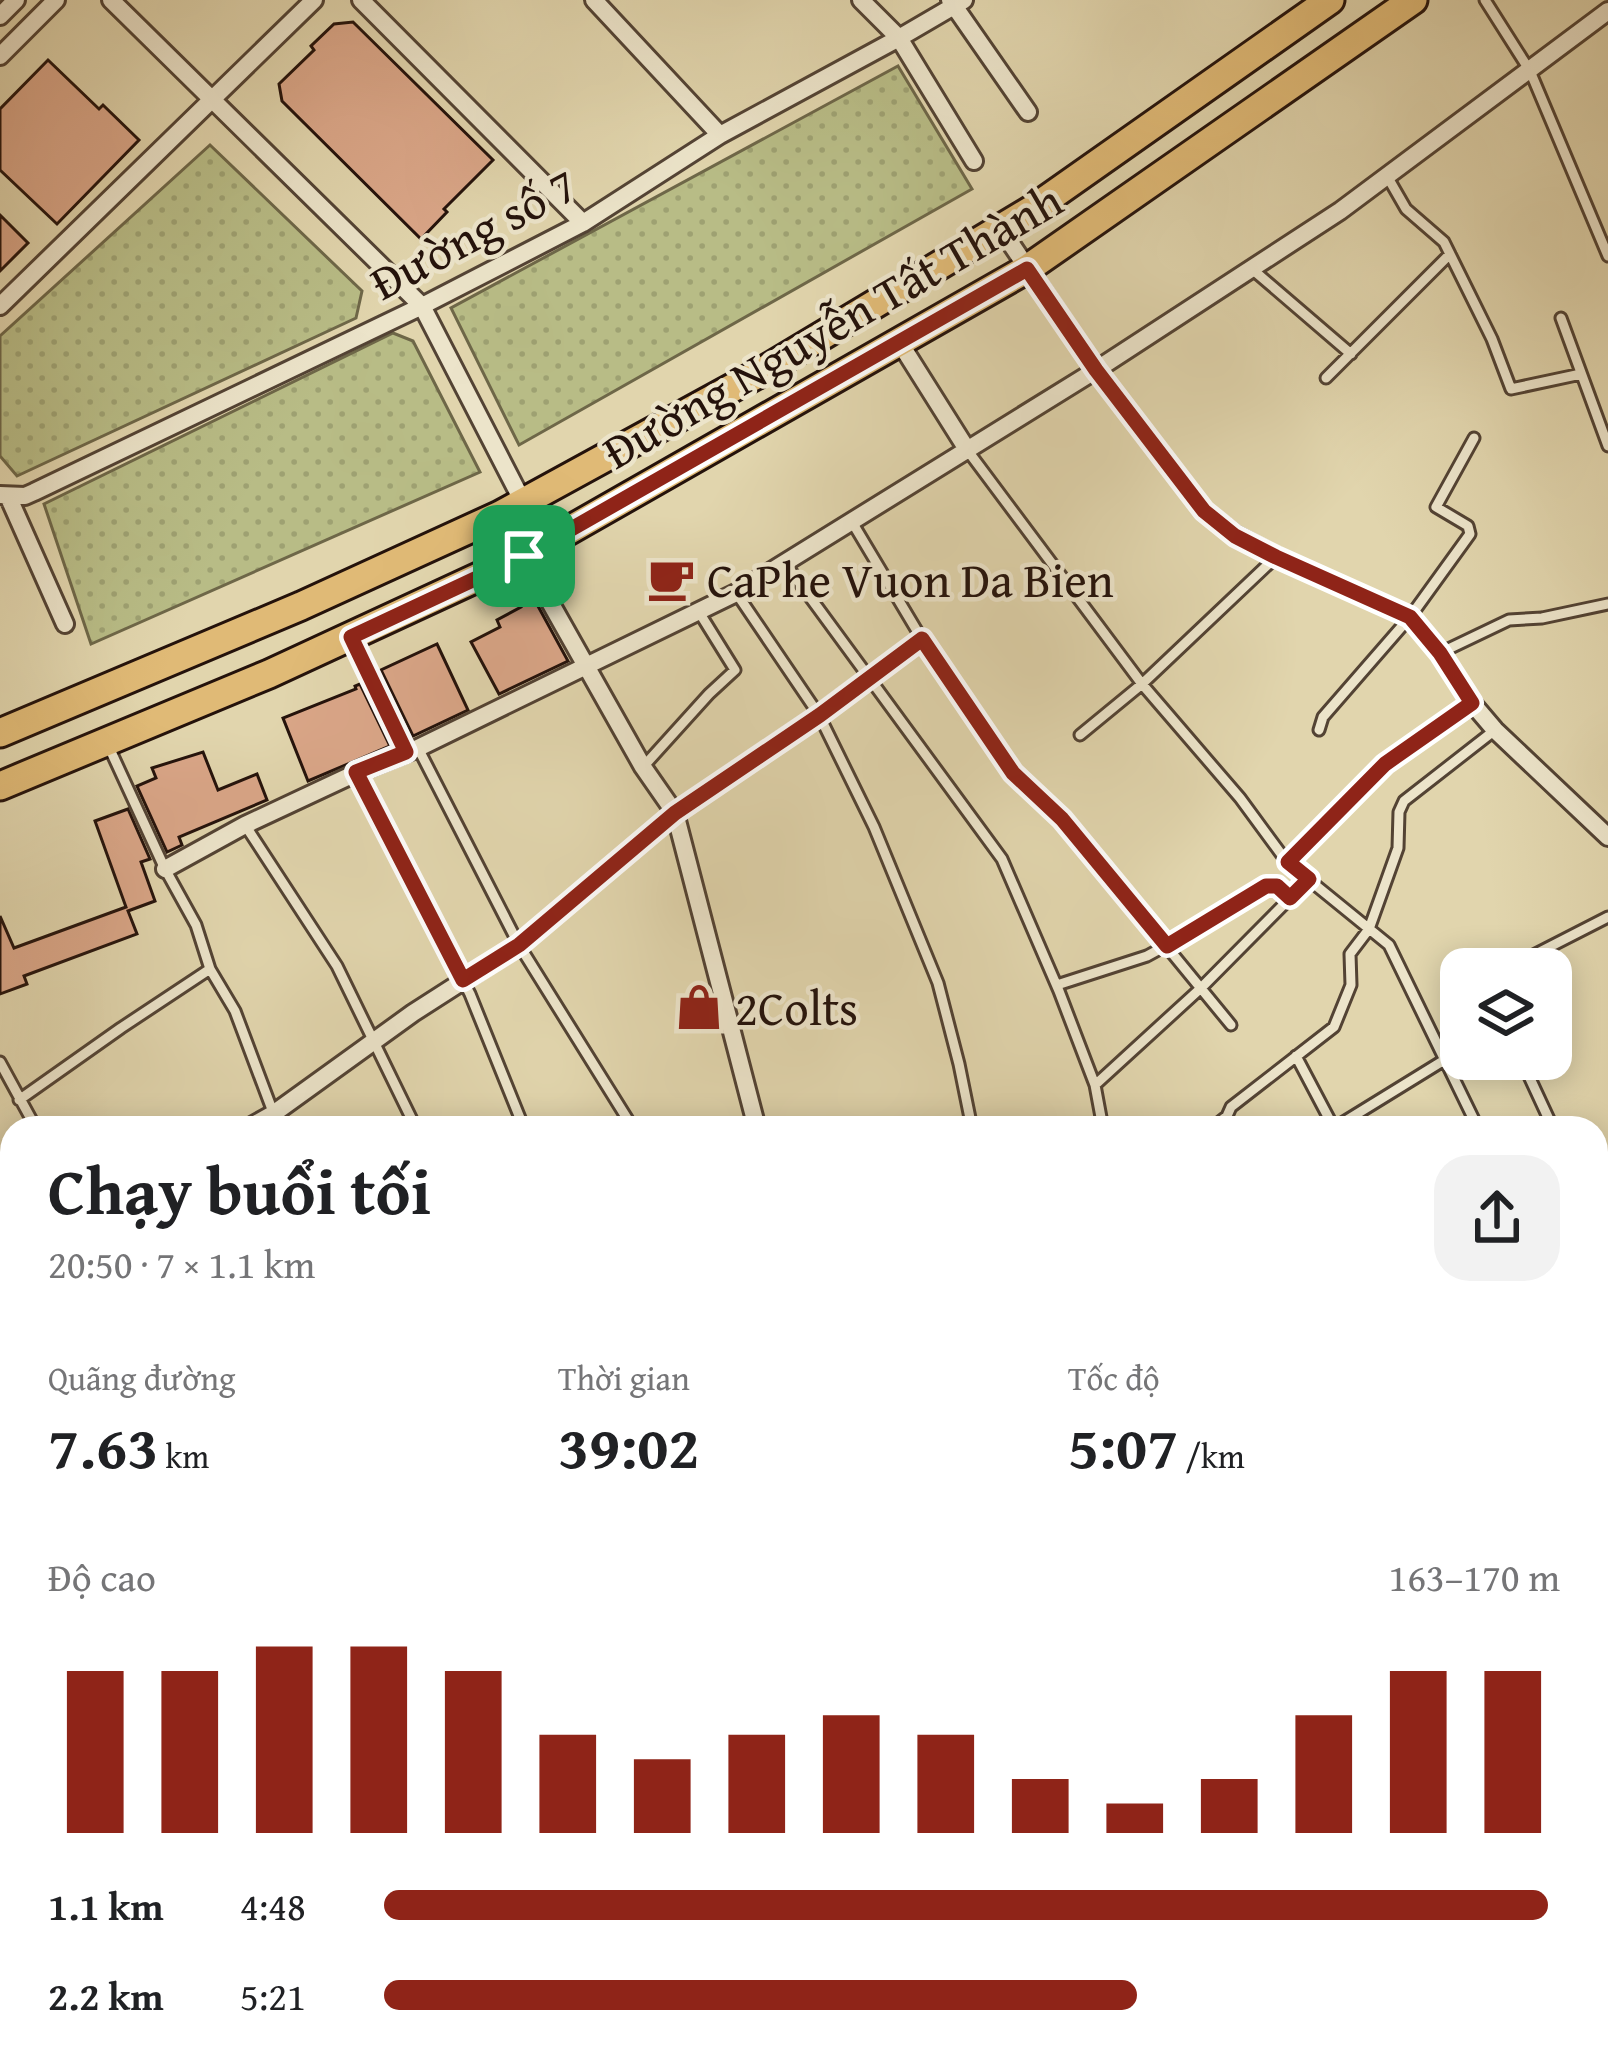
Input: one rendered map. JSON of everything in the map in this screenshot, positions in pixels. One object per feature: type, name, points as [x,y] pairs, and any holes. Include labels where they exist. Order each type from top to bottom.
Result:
[{"type":"main road","name":"Đường Nguyễn Tất Thành","points":[[0,734],[301,606],[512,508],[765,370],[1033,209],[1330,0]]},
{"type":"main road","name":"Đường Nguyễn Tất Thành","points":[[0,786],[269,674],[524,556],[1027,269],[1413,0]]},
{"type":"main road","points":[[512,508],[524,556]]},
{"type":"street","points":[[0,16],[16,0]]},
{"type":"street","points":[[0,56],[56,0]]},
{"type":"street","points":[[111,0],[422,306],[512,508]]},
{"type":"street","points":[[0,306],[314,0]]},
{"type":"street","points":[[361,0],[583,223]]},
{"type":"street","points":[[594,0],[721,135]]},
{"type":"street","points":[[861,0],[899,38],[974,160]]},
{"type":"street","points":[[957,2],[1028,112]]},
{"type":"street","name":"Đường số 7","points":[[4,495],[34,492],[422,306],[583,223],[721,135],[957,2]]},
{"type":"street","points":[[165,869],[356,772],[412,750],[736,593],[968,451],[1340,211],[1608,10]]},
{"type":"street","points":[[1001,229],[1096,370],[1204,511],[1235,536],[1410,617],[1496,730],[1608,837]]},
{"type":"street","points":[[900,343],[968,451]]},
{"type":"street","points":[[4,495],[64,624]]},
{"type":"street","points":[[524,556],[643,766],[675,813],[754,1116]]},
{"type":"street","points":[[351,637],[412,750]]},
{"type":"street","points":[[282,1116],[375,1042],[519,945],[675,813],[922,639]]},
{"type":"lane","points":[[1485,0],[1530,71],[1608,256]]},
{"type":"lane","points":[[1387,176],[1406,209],[1444,242],[1511,389],[1581,374]]},
{"type":"lane","points":[[1326,378],[1450,254]]},
{"type":"lane","points":[[1252,269],[1351,354]]},
{"type":"lane","points":[[1561,318],[1608,446]]},
{"type":"lane","points":[[1594,410],[1608,403]]},
{"type":"lane","points":[[1319,730],[1337,698],[1410,617],[1470,534],[1468,526],[1436,507],[1474,438]]},
{"type":"lane","points":[[968,451],[1142,684],[1288,862],[1388,944],[1440,1047]]},
{"type":"lane","points":[[852,522],[922,639],[1013,773],[1062,819],[1231,1024]]},
{"type":"lane","points":[[1080,735],[1142,684],[1276,557]]},
{"type":"lane","points":[[785,563],[1002,859],[1057,985],[1095,1085],[1100,1116]]},
{"type":"lane","points":[[736,593],[820,715],[874,827],[938,983],[970,1116]]},
{"type":"lane","points":[[1440,653],[1509,620],[1608,604]]},
{"type":"lane","points":[[643,766],[735,670],[699,612]]},
{"type":"lane","points":[[1288,862],[1385,764],[1472,703]]},
{"type":"lane","points":[[1227,1116],[1231,1107],[1334,1027],[1351,985],[1350,954],[1369,928],[1398,848],[1404,801],[1496,730]]},
{"type":"lane","points":[[107,742],[196,925],[210,969],[235,1011],[274,1116]]},
{"type":"lane","points":[[412,750],[519,945],[626,1116]]},
{"type":"lane","points":[[356,772],[463,980],[519,1116]]},
{"type":"lane","points":[[245,826],[337,966],[410,1116]]},
{"type":"lane","points":[[1095,1085],[1201,988],[1309,879]]},
{"type":"lane","points":[[1057,985],[1167,946],[1266,886],[1277,886],[1290,898]]},
{"type":"lane","points":[[1547,948],[1608,917]]},
{"type":"lane","points":[[20,1100],[210,969]]},
{"type":"lane","points":[[1296,1056],[1328,1116]]},
{"type":"lane","points":[[0,1062],[29,1116]]},
{"type":"lane","points":[[1353,1116],[1440,1063]]},
{"type":"lane","points":[[1456,1080],[1472,1116]]},
{"type":"lane","points":[[1531,1080],[1547,1116]]},
{"type":"green space","points":[[898,66],[972,189],[519,445],[451,308]]},
{"type":"green space","points":[[210,145],[362,291],[356,318],[17,476],[0,456],[0,336]]},
{"type":"green space","points":[[393,333],[413,341],[480,472],[91,644],[44,504]]},
{"type":"building","points":[[353,22],[493,160],[421,239],[282,101],[279,84],[314,50],[311,46],[334,24]]},
{"type":"building","points":[[48,60],[139,140],[57,224],[0,170],[0,109]]},
{"type":"building","points":[[0,215],[28,243],[0,271]]},
{"type":"building","points":[[533,597],[568,661],[499,694],[471,642],[500,627],[497,620]]},
{"type":"building","points":[[437,644],[468,710],[413,736],[381,670]]},
{"type":"building","points":[[360,684],[390,746],[308,781],[283,718]]},
{"type":"building","points":[[203,752],[218,790],[257,774],[267,800],[179,837],[182,845],[167,852],[137,786],[156,778],[152,768]]},
{"type":"building","points":[[128,809],[150,859],[141,862],[155,901],[128,911],[137,934],[24,976],[27,984],[0,994],[0,916],[14,948],[126,907],[95,821]]},
{"type":"place","name":"CaPhe Vuon Da Bien","points":[[671,579]]},
{"type":"place","name":"2Colts","points":[[699,1007]]},
{"type":"route","points":[[1027,269],[1096,370],[1204,511],[1235,536],[1410,617],[1472,703],[1385,764],[1288,862],[1309,879],[1290,898],[1273,884],[1266,886],[1167,946],[1062,819],[1013,773],[922,639],[675,813],[519,945],[463,980],[356,772],[406,752],[351,637],[524,556],[1027,269]]}]
